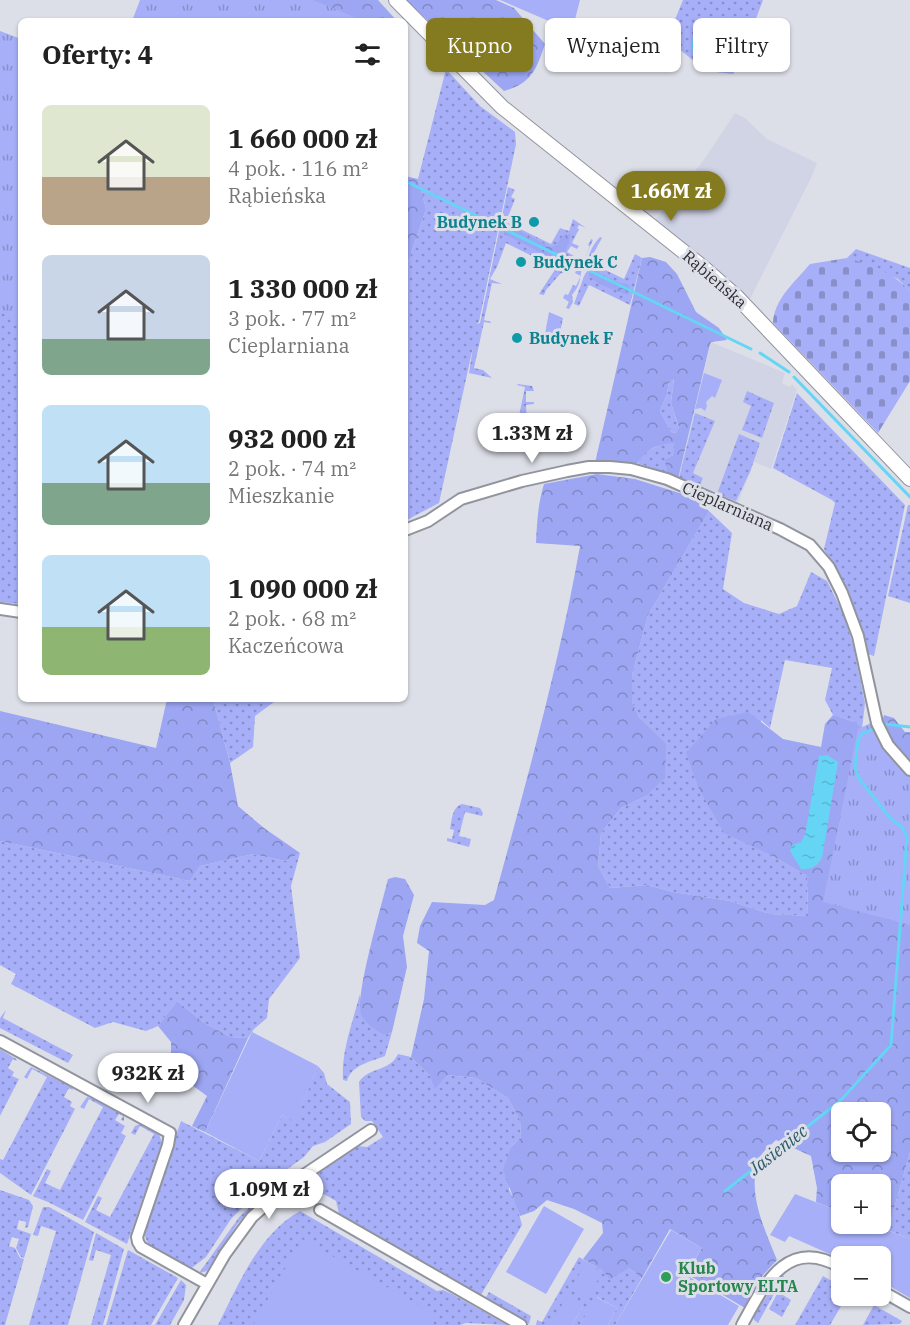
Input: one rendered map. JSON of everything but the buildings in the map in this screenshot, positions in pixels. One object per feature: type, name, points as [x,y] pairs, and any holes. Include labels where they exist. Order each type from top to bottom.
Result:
[{"type":"street","name":"Rąbieńska","points":[[396,0],[501,107],[732,292],[910,479]]},
{"type":"street","name":"Cieplarniana","points":[[408,530],[461,499],[522,481],[579,469],[610,467],[631,469],[667,479],[780,529],[805,542],[819,553],[829,567],[842,593],[858,636],[878,727],[888,745],[910,770]]},
{"type":"street","points":[[0,609],[18,612]]},
{"type":"street","points":[[0,1041],[170,1133],[137,1237],[138,1242],[141,1247],[207,1284]]},
{"type":"street","points":[[184,1325],[232,1243],[262,1208],[286,1187],[371,1130]]},
{"type":"street","points":[[320,1210],[521,1325]]},
{"type":"street","points":[[742,1325],[774,1273],[783,1265],[797,1260],[818,1258],[831,1263]]},
{"type":"street","points":[[891,1296],[910,1307]]},
{"type":"shaded area","points":[[735,113],[745,118],[767,139],[817,163],[750,299],[655,220],[703,161]]},
{"type":"shaded area","points":[[711,342],[785,373],[782,383],[790,387],[792,384],[797,390],[771,469],[754,462],[738,503],[678,479]]},
{"type":"green space","points":[[140,0],[313,0],[357,18],[133,18]]},
{"type":"green space","points":[[226,0],[378,0],[394,18],[224,18]]},
{"type":"green space","points":[[406,0],[496,0],[514,8],[523,18],[426,18]]},
{"type":"green space","points":[[500,0],[580,0],[575,18],[545,19]]},
{"type":"green space","points":[[683,0],[763,0],[756,18],[693,18],[693,60],[681,50],[681,18],[676,18]]},
{"type":"green space","points":[[533,30],[545,44],[533,72]]},
{"type":"green space","points":[[0,31],[18,38],[18,317],[0,313]]},
{"type":"green space","points":[[0,47],[18,53],[18,604],[0,602]]},
{"type":"green space","points":[[445,72],[449,72],[480,106],[515,132],[516,144],[479,322],[476,324],[480,323],[508,187],[515,190],[511,197],[515,199],[506,222],[551,244],[560,228],[569,231],[573,219],[586,228],[579,225],[577,228],[579,229],[572,243],[579,246],[577,249],[571,246],[567,252],[574,256],[565,273],[561,273],[544,295],[539,294],[556,268],[506,243],[490,279],[502,284],[492,283],[484,320],[491,323],[484,322],[474,368],[483,370],[492,378],[469,373],[473,347],[439,503],[408,519],[408,262],[426,209],[418,179]]},
{"type":"green space","points":[[484,72],[533,72],[521,84],[504,91]]},
{"type":"green space","points":[[408,177],[418,179],[426,209],[408,262]]},
{"type":"green space","points":[[509,225],[551,247],[557,245],[562,236],[571,234],[565,253],[569,259],[565,265],[504,234],[504,226]]},
{"type":"green space","points":[[600,237],[602,238],[591,263],[624,279],[635,254],[642,258],[630,305],[589,285],[579,306],[574,304],[588,270],[590,253]]},
{"type":"green space","points":[[856,249],[910,268],[910,291],[898,279],[847,258]]},
{"type":"green space","points":[[650,257],[666,262],[677,274],[696,312],[719,328],[727,340],[711,342],[678,479],[667,473],[665,460],[673,455],[675,443],[653,448],[637,463],[595,463],[642,258]],"holes":[[[674,379],[671,403],[679,428],[676,433],[671,432],[660,411],[667,394],[669,381]]]},
{"type":"green space","points":[[847,258],[881,270],[910,291],[910,381],[878,433],[773,323],[774,314],[781,299],[810,264]]},
{"type":"green space","points":[[585,259],[583,265],[581,276],[575,273],[581,260]]},
{"type":"green space","points":[[589,268],[620,283],[628,284],[630,288],[628,295],[599,284],[589,276]]},
{"type":"green space","points":[[580,278],[572,295],[573,302],[569,309],[566,308],[569,302],[563,298],[565,294],[568,295],[573,285],[576,286]]},
{"type":"green space","points":[[549,312],[563,318],[559,337],[545,334]]},
{"type":"green space","points":[[704,373],[722,380],[715,398],[712,396],[706,402],[705,411],[701,408],[695,409]]},
{"type":"green space","points":[[674,378],[671,403],[679,429],[676,433],[671,432],[660,411],[667,394],[669,381]]},
{"type":"green space","points":[[518,384],[532,386],[534,391],[526,391],[526,402],[534,402],[534,404],[526,405],[527,423],[506,415],[519,416],[525,387]]},
{"type":"green space","points":[[747,391],[774,403],[762,438],[742,430],[751,406],[743,402]]},
{"type":"green space","points":[[797,393],[905,505],[874,656],[868,654],[856,613],[824,549],[835,503],[773,468]]},
{"type":"green space","points":[[695,413],[715,421],[693,473],[703,478],[700,485],[679,478]]},
{"type":"green space","points":[[739,434],[760,443],[750,472],[736,501],[717,494]]},
{"type":"green space","points":[[663,443],[676,443],[673,455],[666,460],[667,473],[637,463],[644,453]]},
{"type":"green space","points":[[597,474],[635,479],[692,497],[709,511],[648,615],[632,675],[632,702],[639,717],[666,744],[665,778],[646,796],[621,808],[601,833],[598,866],[610,888],[647,885],[673,892],[730,901],[770,914],[808,916],[807,876],[769,854],[724,833],[699,789],[686,753],[716,719],[748,712],[783,739],[821,747],[825,724],[833,715],[855,722],[862,729],[910,917],[910,1152],[891,1219],[891,1174],[831,1174],[831,1208],[816,1202],[817,1188],[811,1156],[776,1140],[765,1150],[756,1170],[756,1196],[758,1210],[777,1260],[763,1275],[745,1308],[687,1274],[702,1248],[670,1229],[642,1278],[629,1268],[610,1279],[603,1271],[583,1259],[603,1233],[602,1223],[574,1209],[547,1200],[534,1211],[520,1216],[503,1170],[511,1147],[521,1137],[520,1120],[508,1098],[476,1078],[447,1075],[435,1089],[430,1076],[411,1057],[424,999],[429,951],[417,943],[420,926],[432,902],[485,905],[494,900],[552,679],[580,546],[536,543],[539,505],[544,484]]},
{"type":"green space","points":[[908,505],[910,505],[910,603],[888,596]]},
{"type":"green space","points":[[709,511],[732,533],[723,589],[744,603],[779,614],[797,606],[811,572],[827,581],[844,615],[853,645],[865,703],[862,729],[898,777],[855,722],[833,715],[825,700],[832,668],[785,660],[770,728],[761,720],[769,854],[807,876],[808,916],[770,914],[730,901],[673,892],[647,885],[610,888],[598,866],[601,833],[621,808],[646,796],[666,745],[639,717],[632,702],[632,675],[648,615]]},
{"type":"green space","points":[[166,702],[214,702],[230,763],[238,806],[264,828],[300,853],[285,861],[253,854],[200,866],[190,881],[0,841],[0,711],[156,748]]},
{"type":"green space","points":[[214,702],[274,702],[255,716],[253,747],[230,763]]},
{"type":"green space","points":[[884,715],[894,718],[905,732],[910,732],[910,772],[877,737]]},
{"type":"green space","points":[[873,722],[889,750],[910,775],[910,925],[823,902],[858,729]]},
{"type":"green space","points":[[462,804],[480,808],[483,813],[482,816],[465,812],[459,836],[471,839],[469,847],[447,841],[447,838],[452,839],[454,830],[450,829],[454,811]]},
{"type":"green space","points":[[0,841],[190,881],[200,866],[253,854],[285,861],[300,853],[291,886],[300,958],[269,999],[267,1018],[254,1029],[248,1038],[230,1037],[203,1022],[177,1001],[158,1026],[146,1031],[113,1022],[95,1028],[11,984],[16,974],[0,965]]},
{"type":"green space","points":[[395,877],[405,879],[414,895],[403,936],[407,967],[392,1032],[385,1035],[365,1021],[361,1014],[360,1004],[365,970],[388,879]]},
{"type":"green space","points":[[360,994],[362,1015],[385,1035],[392,1032],[385,1056],[358,1067],[349,1075],[347,1081],[343,1080],[344,1059]]},
{"type":"green space","points":[[177,1001],[203,1022],[230,1037],[248,1038],[205,1132],[192,1126],[207,1096],[174,1072],[171,1042],[158,1026]]},
{"type":"green space","points":[[6,1010],[3,1018],[73,1055],[68,1063],[0,1028],[0,1018]]},
{"type":"green space","points":[[252,1032],[318,1066],[295,1122],[282,1115],[259,1161],[205,1132]]},
{"type":"green space","points":[[0,1049],[16,1059],[17,1061],[13,1059],[8,1068],[14,1072],[12,1076],[19,1079],[0,1116]]},
{"type":"green space","points":[[398,1054],[411,1057],[430,1076],[476,1078],[508,1098],[520,1120],[521,1137],[511,1147],[509,1190],[516,1203],[522,1225],[481,1295],[339,1214],[336,1201],[320,1192],[311,1202],[296,1188],[357,1146],[367,1147],[383,1137],[372,1121],[365,1121],[361,1117],[359,1082],[368,1074],[390,1064]]},
{"type":"green space","points":[[318,1066],[324,1073],[327,1084],[350,1102],[351,1124],[325,1142],[313,1146],[304,1157],[263,1187],[231,1219],[206,1257],[189,1270],[158,1254],[147,1242],[145,1226],[181,1121],[259,1161],[282,1115],[295,1121]]},
{"type":"green space","points":[[31,1067],[72,1087],[73,1090],[69,1088],[64,1097],[72,1102],[70,1106],[75,1109],[31,1195],[0,1173],[0,1159],[3,1160],[47,1077],[32,1069],[27,1079],[24,1077]]},
{"type":"green space","points":[[87,1097],[124,1115],[124,1121],[121,1120],[123,1116],[119,1114],[115,1120],[125,1126],[121,1133],[126,1136],[83,1220],[33,1196],[47,1169],[51,1171],[45,1183],[60,1190],[103,1107],[89,1099],[84,1109],[80,1107]]},
{"type":"green space","points":[[140,1124],[159,1134],[162,1143],[127,1244],[85,1222],[98,1196],[102,1198],[96,1210],[110,1217],[154,1134],[140,1126],[135,1135],[131,1133],[135,1126]]},
{"type":"green space","points":[[910,1152],[910,1239],[891,1231],[891,1219]]},
{"type":"green space","points":[[276,1183],[279,1184],[238,1223],[207,1271],[199,1273],[240,1216]]},
{"type":"green space","points":[[0,1190],[29,1200],[33,1206],[28,1227],[25,1228],[26,1222],[19,1220],[17,1229],[31,1234],[24,1258],[16,1248],[19,1239],[12,1237],[9,1246],[15,1248],[20,1258],[24,1259],[5,1325],[0,1325]]},
{"type":"green space","points":[[795,1194],[831,1208],[831,1234],[891,1234],[891,1232],[910,1239],[910,1298],[891,1287],[891,1246],[831,1246],[831,1255],[789,1236],[785,1242],[770,1235]]},
{"type":"green space","points":[[544,1206],[584,1229],[546,1294],[506,1272]]},
{"type":"green space","points":[[43,1207],[49,1207],[94,1232],[68,1325],[29,1325],[56,1231],[41,1226],[38,1236],[33,1235]]},
{"type":"green space","points":[[300,1211],[437,1291],[443,1290],[452,1294],[507,1325],[466,1323],[460,1325],[218,1325],[242,1277],[261,1247],[286,1221]]},
{"type":"green space","name":"Klub Sportowy ELTA","points":[[671,1230],[702,1248],[686,1275],[739,1306],[728,1325],[615,1325]]},
{"type":"green space","points":[[96,1233],[124,1249],[103,1325],[91,1325],[111,1255],[96,1250],[93,1261],[89,1260]]},
{"type":"green space","points":[[302,1239],[435,1314],[429,1325],[253,1325]]},
{"type":"green space","points":[[128,1250],[178,1278],[151,1325],[106,1325]]},
{"type":"green space","points":[[579,1257],[603,1271],[629,1268],[642,1278],[615,1325],[608,1325],[617,1308],[597,1297],[580,1325],[572,1325],[583,1306],[552,1325],[536,1325],[537,1320],[542,1322]]},
{"type":"green space","points":[[586,1262],[603,1272],[586,1299],[570,1290]]},
{"type":"green space","points":[[781,1275],[784,1276],[758,1323],[754,1320],[754,1315]]},
{"type":"green space","points":[[823,1276],[831,1280],[831,1306],[841,1306],[830,1325],[795,1325]]},
{"type":"green space","points":[[181,1280],[186,1285],[184,1300],[170,1325],[155,1325]]},
{"type":"green space","points":[[489,1292],[531,1316],[529,1324],[485,1299]]},
{"type":"green space","points":[[778,1292],[791,1300],[782,1317],[769,1309]]},
{"type":"green space","points":[[567,1296],[583,1306],[572,1325],[552,1325],[551,1324]]},
{"type":"green space","points":[[596,1297],[617,1308],[608,1325],[580,1325]]},
{"type":"green space","points":[[873,1306],[902,1321],[900,1324],[863,1325]]},
{"type":"water","points":[[827,755],[838,762],[822,858],[813,867],[801,869],[790,851],[792,845],[801,842],[805,835],[819,756]]},
{"type":"waterway","points":[[408,182],[751,349]]},
{"type":"waterway","points":[[760,353],[789,372]]},
{"type":"waterway","points":[[794,377],[910,497]]},
{"type":"waterway","name":"Jasieniec","points":[[882,725],[910,727]]},
{"type":"waterway","name":"Jasieniec","points":[[725,1191],[840,1101],[891,1045],[907,837],[902,827],[889,817],[858,777],[855,767],[858,740],[863,733],[876,728]]},
{"type":"place","name":"Budynek B","points":[[534,222]]},
{"type":"place","name":"Budynek C","points":[[521,262]]},
{"type":"place","name":"Budynek F","points":[[517,338]]},
{"type":"place","name":"Klub Sportowy ELTA","points":[[666,1277]]}]
